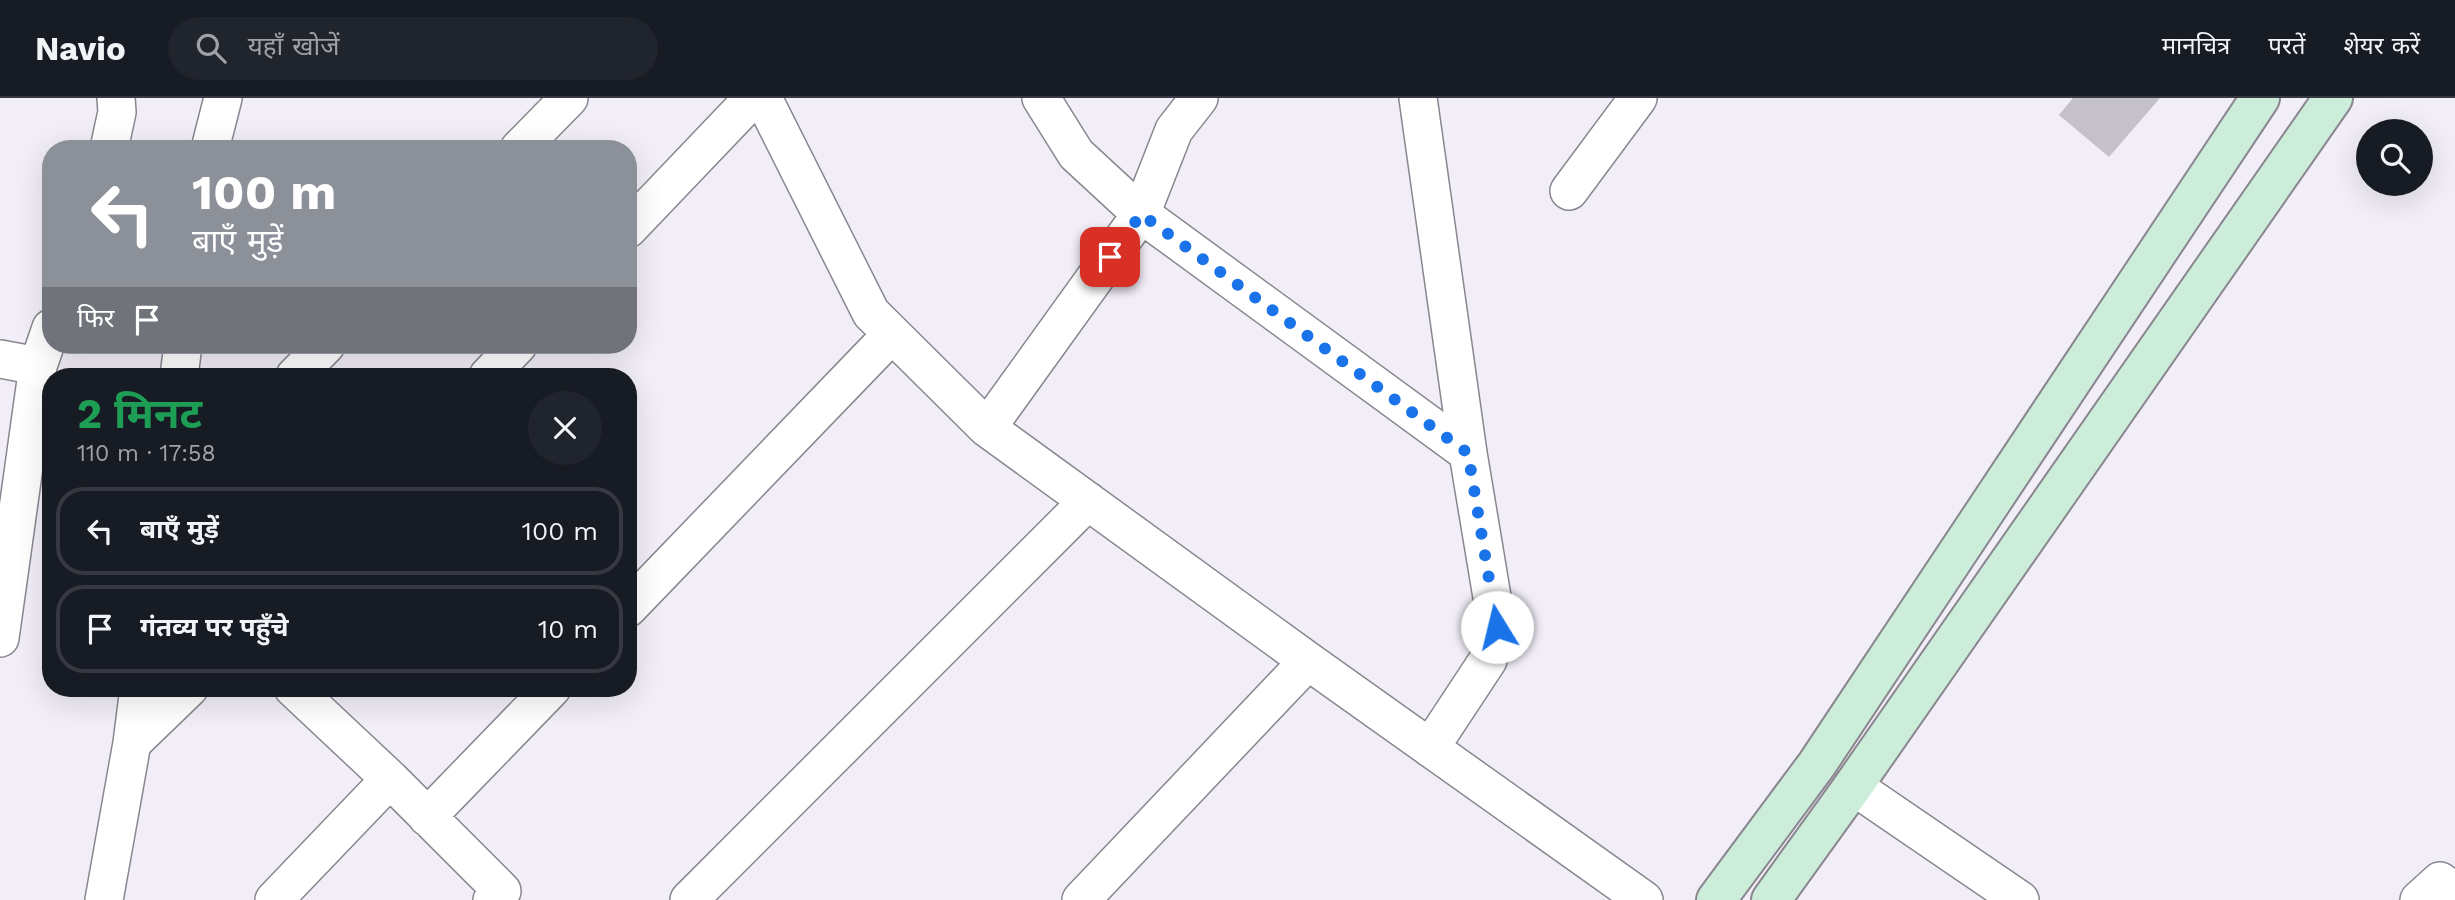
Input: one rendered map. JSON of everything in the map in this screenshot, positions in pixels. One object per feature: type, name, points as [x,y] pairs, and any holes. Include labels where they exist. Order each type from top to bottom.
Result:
[{"type":"main road","points":[[1716,900],[1817,764],[2260,98]]},
{"type":"main road","points":[[1771,900],[2333,98]]},
{"type":"street","points":[[111,140],[117,112],[116,98]]},
{"type":"street","points":[[212,140],[223,98]]},
{"type":"street","points":[[528,140],[569,98]]},
{"type":"street","points":[[637,220],[753,98]]},
{"type":"street","points":[[763,98],[871,313],[988,428],[1308,661],[1644,900]]},
{"type":"street","points":[[1041,98],[1076,154],[1141,214],[1468,453]]},
{"type":"street","points":[[988,428],[1141,214],[1174,130],[1199,98]]},
{"type":"street","points":[[1418,98],[1468,453],[1497,627],[1488,660],[1430,748]]},
{"type":"street","points":[[1569,191],[1638,98]]},
{"type":"street","points":[[637,599],[892,334]]},
{"type":"street","points":[[0,638],[7,554],[42,354]]},
{"type":"street","points":[[303,368],[317,354]]},
{"type":"street","points":[[496,368],[509,354]]},
{"type":"street","points":[[0,359],[38,366]]},
{"type":"street","points":[[689,900],[1088,501]]},
{"type":"street","points":[[1082,900],[1308,661]]},
{"type":"street","points":[[104,900],[138,697]]},
{"type":"street","points":[[132,743],[180,697]]},
{"type":"street","points":[[303,697],[390,779],[501,897]]},
{"type":"street","points":[[427,817],[543,697]]},
{"type":"street","points":[[274,900],[390,779]]},
{"type":"street","points":[[1853,786],[2021,900]]},
{"type":"building","points":[[2073,98],[2160,98],[2109,157],[2059,115]]},
{"type":"route","points":[[1110,257],[1141,214],[1468,453],[1497,627]]}]
